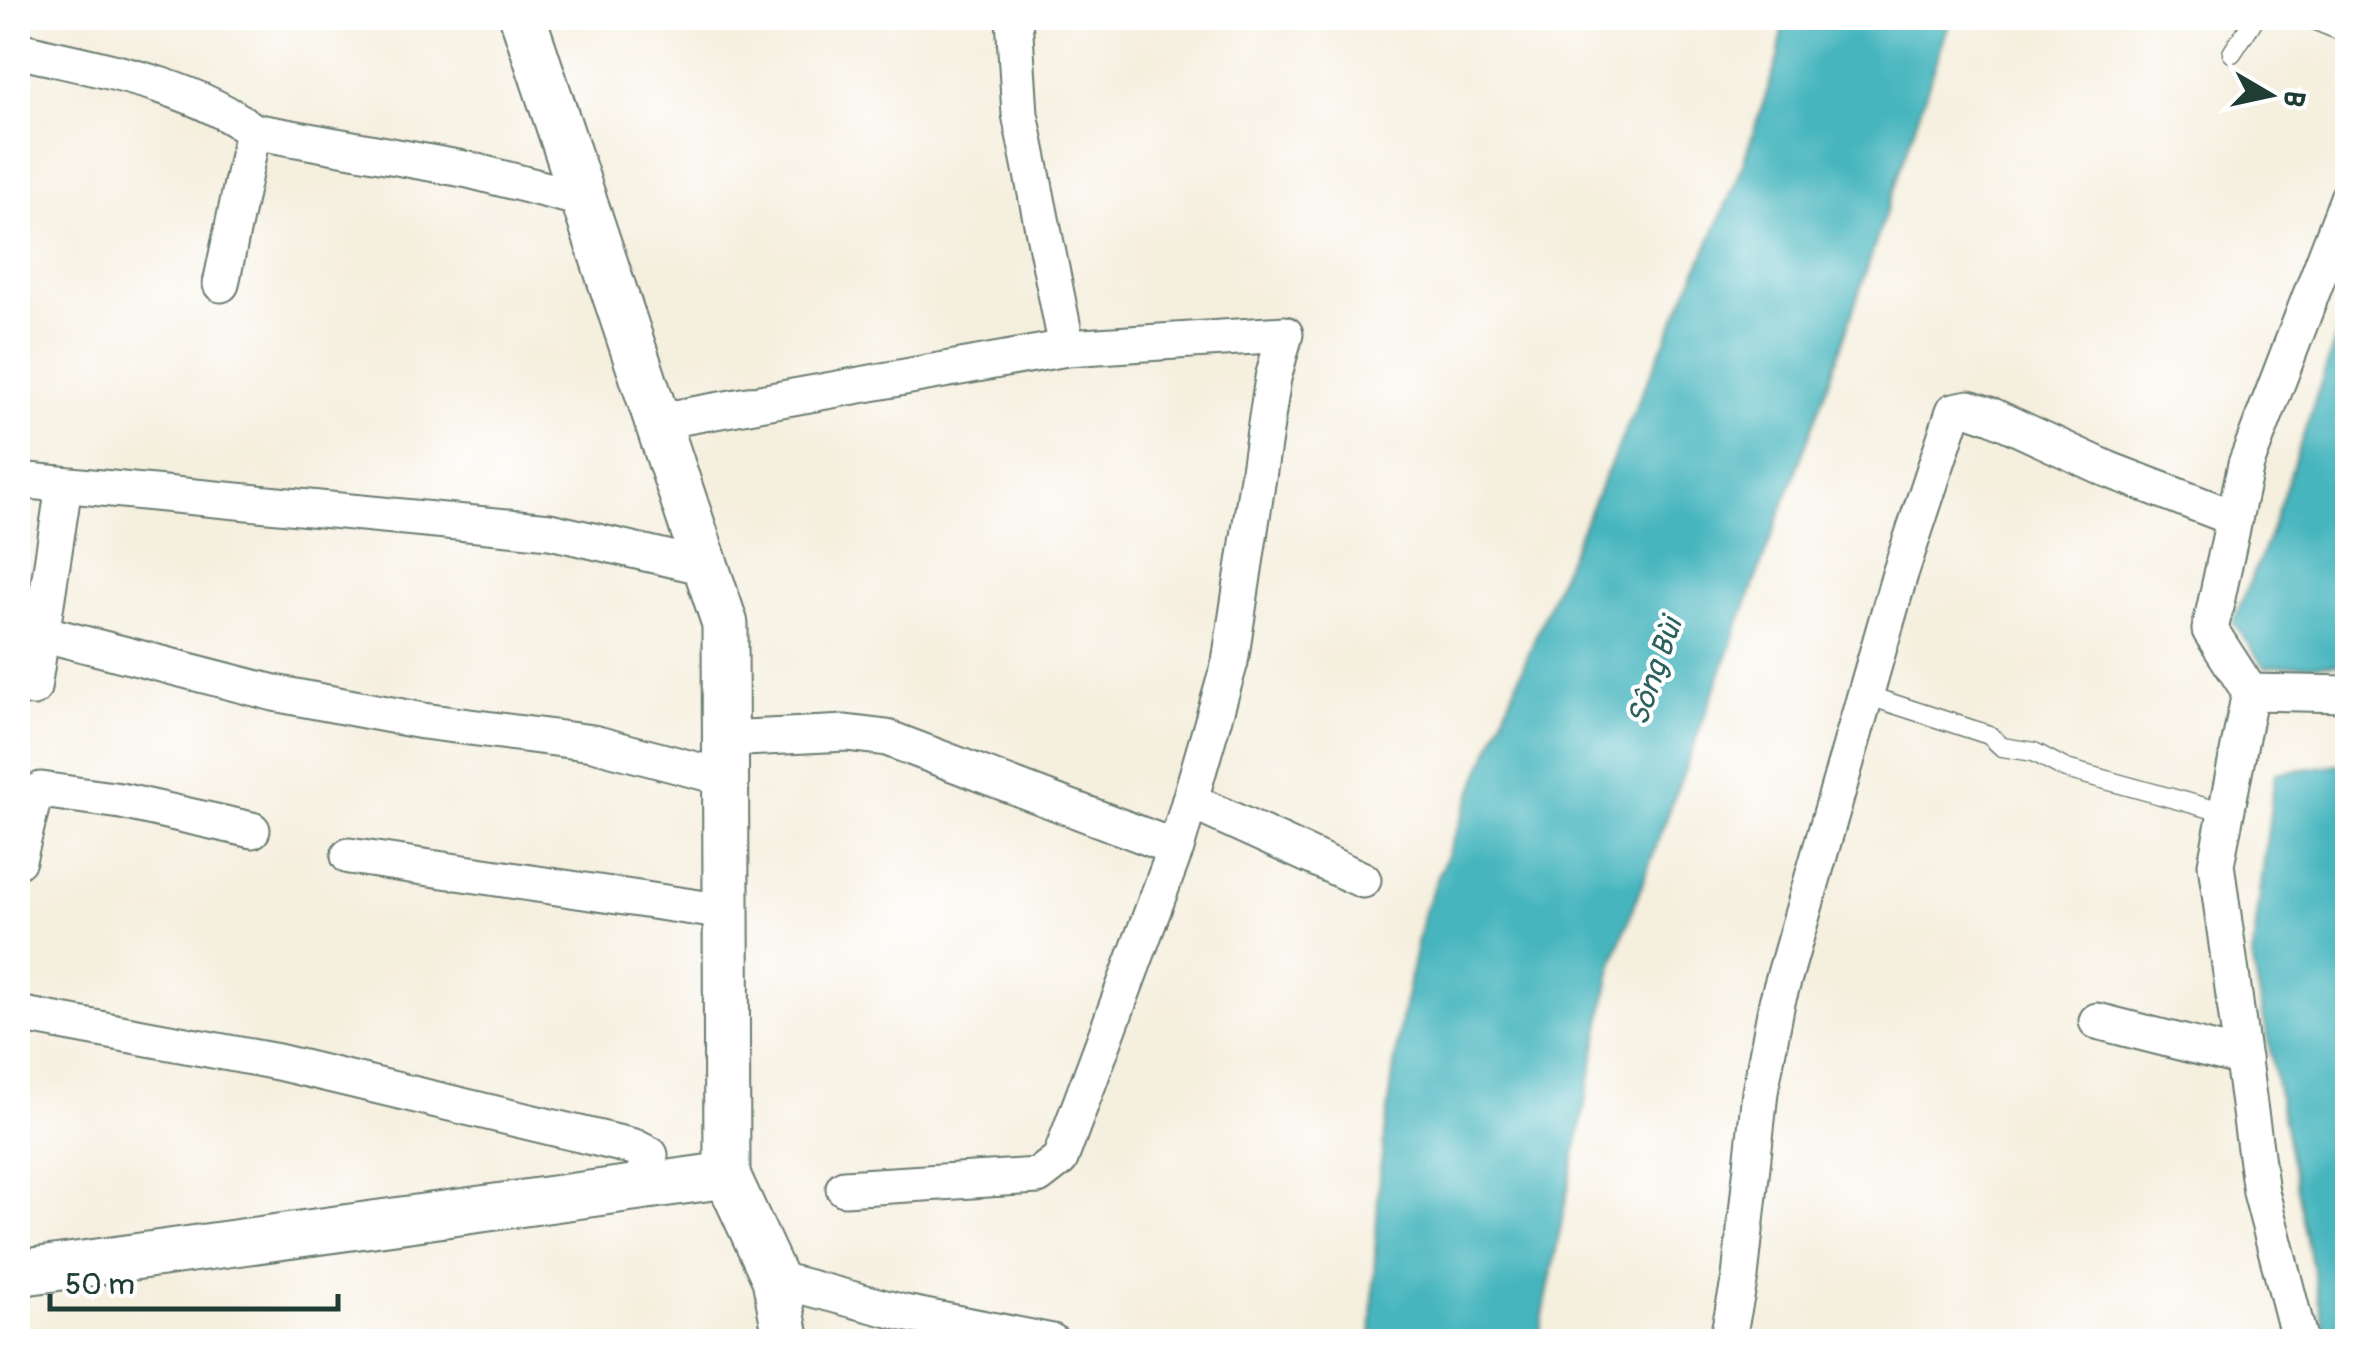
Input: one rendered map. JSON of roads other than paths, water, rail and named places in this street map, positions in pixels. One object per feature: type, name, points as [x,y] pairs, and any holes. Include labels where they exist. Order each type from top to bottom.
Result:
[{"type":"street","points":[[524,18],[725,624],[728,1175],[775,1279],[787,1342]]},
{"type":"street","points":[[1014,18],[1020,114],[1067,348]]},
{"type":"street","points":[[18,50],[147,82],[230,114],[254,131],[434,163],[586,200]]},
{"type":"street","points":[[222,284],[254,131]]},
{"type":"street","points":[[2300,1342],[2260,1192],[2216,864],[2250,692],[2210,630],[2246,464],[2348,198]]},
{"type":"street","points":[[659,421],[1067,348],[1285,334],[1273,378],[1230,662],[1176,848],[1060,1159],[1038,1176],[844,1188]]},
{"type":"street","points":[[1728,1342],[1740,1277],[1760,1092],[1777,1002],[1942,443],[1959,408],[1992,416],[2107,469],[2234,518]]},
{"type":"street","points":[[18,480],[550,531],[706,567]]},
{"type":"street","points":[[33,688],[64,486]]},
{"type":"street","points":[[41,634],[274,693],[423,721],[593,743],[725,758],[846,733],[908,743],[1176,848]]},
{"type":"street","points":[[2250,692],[2348,694]]},
{"type":"street","points":[[18,860],[34,796],[41,790],[121,801],[252,830]]},
{"type":"street","points":[[1190,801],[1363,880]]},
{"type":"street","points":[[349,856],[726,912]]},
{"type":"street","points":[[18,1014],[278,1062],[634,1147],[650,1155],[639,1188]]},
{"type":"street","points":[[2097,1021],[2243,1058]]},
{"type":"street","points":[[18,1273],[728,1175]]},
{"type":"street","points":[[775,1279],[904,1313],[1037,1340]]},
{"type":"lane","points":[[2232,53],[2255,18]]},
{"type":"lane","points":[[2308,18],[2348,34]]},
{"type":"lane","points":[[1866,695],[1989,735],[2002,746],[2034,752],[2066,769],[2226,814]]},
{"type":"water","name":"Sông Bùi","points":[[1783,18],[1951,18],[1828,385],[1613,962],[1538,1341],[1371,1341],[1379,1178],[1399,1030],[1424,911],[1557,584],[1738,178],[1779,56]]},
{"type":"water","points":[[2347,305],[2347,664],[2264,667],[2233,622],[2269,537]]},
{"type":"water","points":[[2347,763],[2348,1341],[2327,1342],[2252,958],[2275,773]]}]
